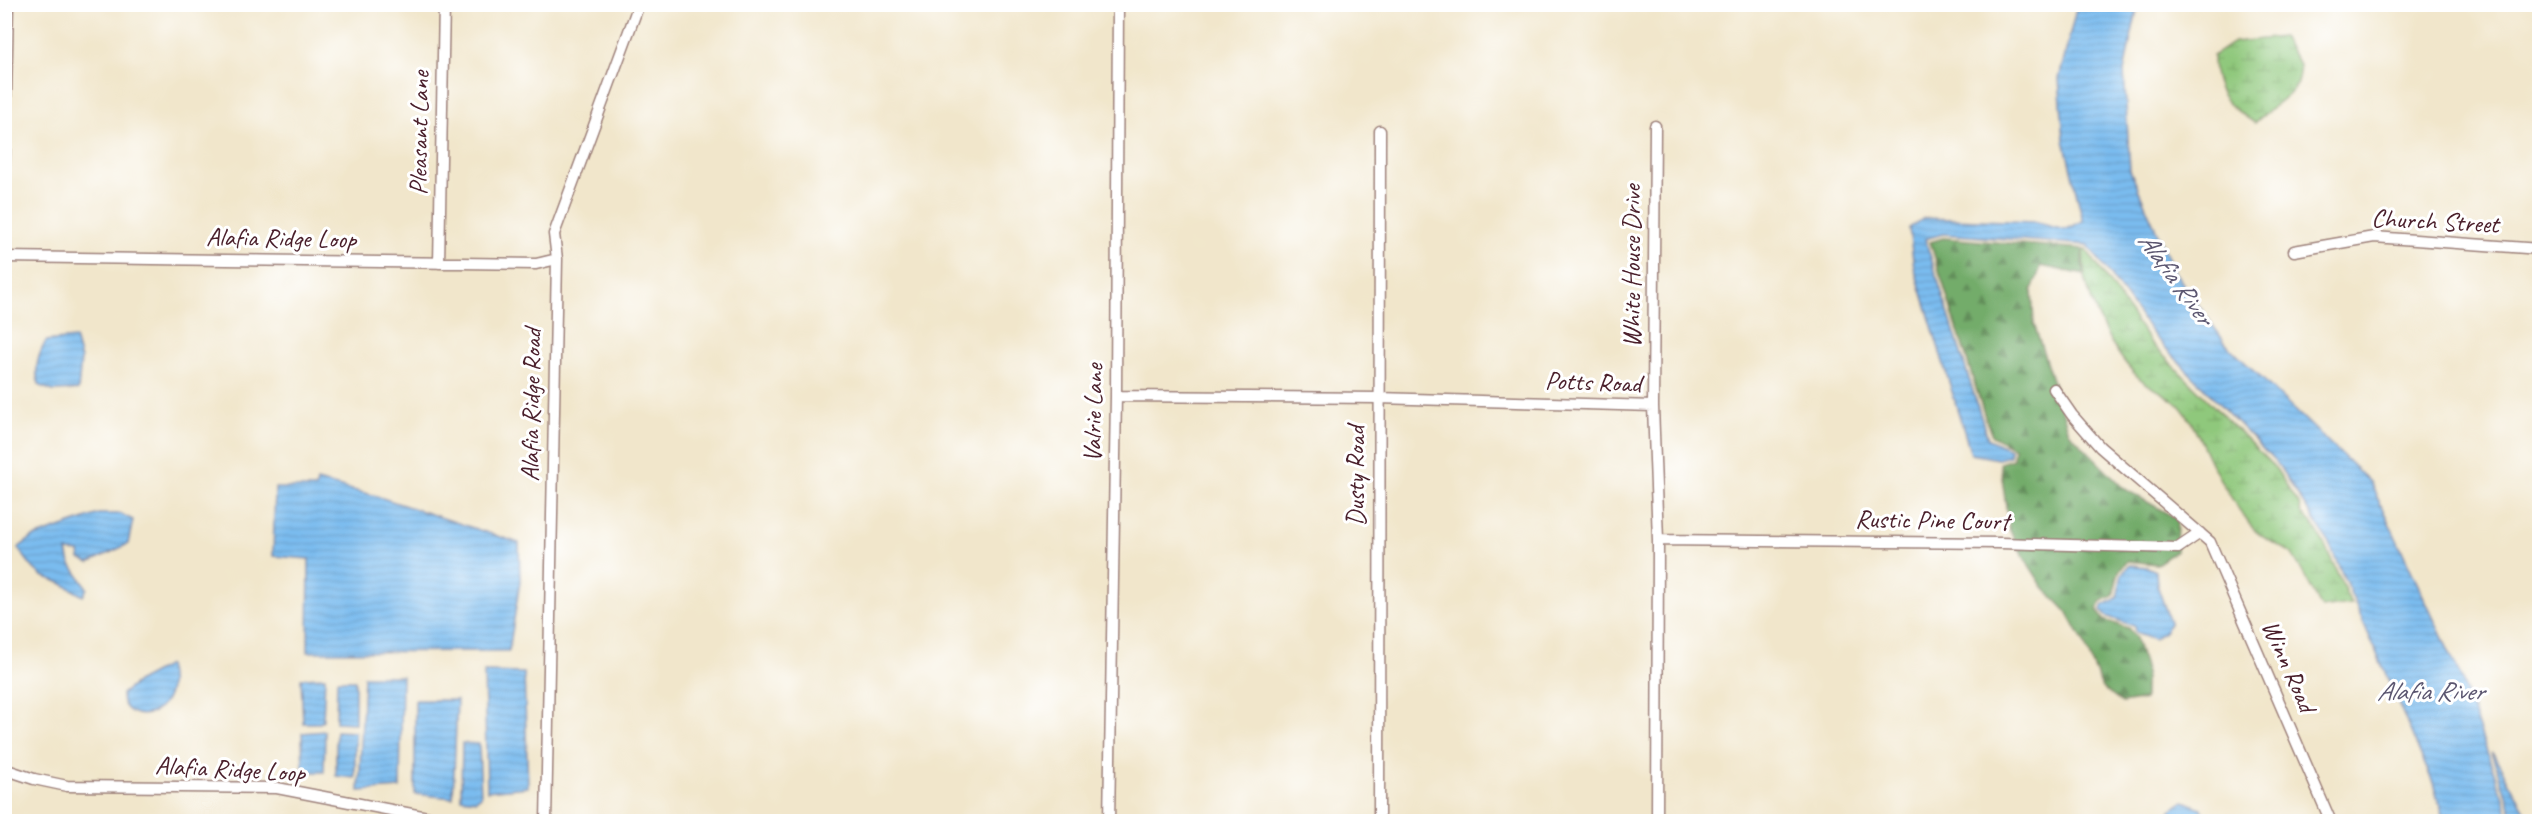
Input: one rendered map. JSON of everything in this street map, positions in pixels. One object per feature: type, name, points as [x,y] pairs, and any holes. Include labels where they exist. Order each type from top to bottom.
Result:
[{"type":"street","points":[[4,189],[8,4]]},
{"type":"street","name":"Pleasant Lane","points":[[439,263],[444,4]]},
{"type":"street","name":"Alafia Ridge Road","points":[[546,822],[556,259],[554,234],[639,4]]},
{"type":"street","name":"Valrie Lane","points":[[1109,822],[1116,396],[1118,4]]},
{"type":"street","name":"White House Drive","points":[[1653,406],[1655,126]]},
{"type":"street","name":"Dusty Road","points":[[1378,822],[1377,398],[1380,130]]},
{"type":"street","name":"Church Street","points":[[2294,251],[2374,237],[2540,249]]},
{"type":"street","name":"Alafia Ridge Loop","points":[[4,257],[536,264],[556,259]]},
{"type":"street","name":"Winn Road","points":[[2054,389],[2072,415],[2100,447],[2210,542],[2331,822]]},
{"type":"street","name":"Potts Road","points":[[1116,396],[1377,398],[1653,406],[1658,540],[1657,822]]},
{"type":"street","name":"Rustic Pine Court","points":[[1658,540],[2012,543],[2178,548],[2200,533]]},
{"type":"street","name":"Alafia Ridge Loop","points":[[4,769],[34,779],[67,786],[277,788],[453,822]]},
{"type":"green space","points":[[2282,37],[2300,65],[2298,81],[2289,95],[2255,123],[2236,110],[2223,97],[2215,80],[2213,56],[2234,42]]},
{"type":"green space","points":[[1943,238],[2084,249],[2082,263],[2085,275],[2041,266],[2032,291],[2034,324],[2069,432],[2125,489],[2177,519],[2176,551],[2157,564],[2128,561],[2119,571],[2113,596],[2102,601],[2097,609],[2104,620],[2128,628],[2136,638],[2145,671],[2145,699],[2122,703],[2102,688],[2084,643],[2067,612],[2043,587],[2018,548],[2009,528],[2000,463],[2013,459],[2014,448],[1992,436],[1985,417],[1930,242]]},
{"type":"green space","points":[[2084,249],[2150,342],[2276,469],[2299,504],[2301,513],[2311,522],[2324,543],[2351,604],[2322,608],[2291,553],[2260,535],[2245,518],[2229,495],[2184,411],[2173,400],[2141,380],[2126,364],[2107,334],[2091,299],[2086,281]]},
{"type":"water","name":"Alafia River","points":[[2077,5],[2138,5],[2124,71],[2130,170],[2174,271],[2226,344],[2370,482],[2461,677],[2511,821],[2444,821],[2433,783],[2328,541],[2279,466],[2155,337],[2088,245],[1943,234],[1925,239],[1988,439],[2010,449],[2010,456],[1998,459],[1971,454],[1914,267],[1909,228],[1924,218],[2034,222],[2065,230],[2083,221],[2064,140],[2059,79]]},
{"type":"water","points":[[75,338],[81,359],[78,390],[53,391],[40,386],[37,363],[46,341]]},
{"type":"water","points":[[317,481],[376,496],[519,543],[520,582],[509,651],[308,652],[309,559],[273,556],[275,488],[316,488]]},
{"type":"water","points":[[99,514],[121,514],[133,520],[128,544],[89,563],[80,559],[79,552],[67,551],[70,563],[87,588],[83,596],[61,583],[42,576],[18,548],[33,537]]},
{"type":"water","points":[[2130,565],[2147,567],[2156,571],[2157,585],[2170,622],[2165,631],[2154,639],[2135,632],[2134,626],[2106,616],[2101,610],[2104,605],[2117,598],[2122,574]]},
{"type":"water","points":[[168,665],[170,684],[167,698],[160,708],[140,715],[131,712],[124,705],[122,694],[140,680]]},
{"type":"water","points":[[484,672],[524,673],[528,787],[487,791]]},
{"type":"water","points":[[364,676],[402,676],[400,788],[359,791]]},
{"type":"water","points":[[325,677],[323,720],[320,723],[303,723],[301,678]]},
{"type":"water","points":[[337,680],[355,680],[355,723],[336,722]]},
{"type":"water","points":[[415,700],[457,700],[453,798],[415,794]]},
{"type":"water","points":[[325,731],[324,772],[303,772],[302,733]]},
{"type":"water","points":[[336,731],[355,732],[355,778],[336,776]]},
{"type":"water","points":[[462,743],[479,744],[481,796],[476,800],[461,798]]},
{"type":"water","points":[[2491,752],[2494,755],[2531,821],[2515,821]]},
{"type":"water","points":[[2184,801],[2201,808],[2210,821],[2167,821],[2171,810]]}]
